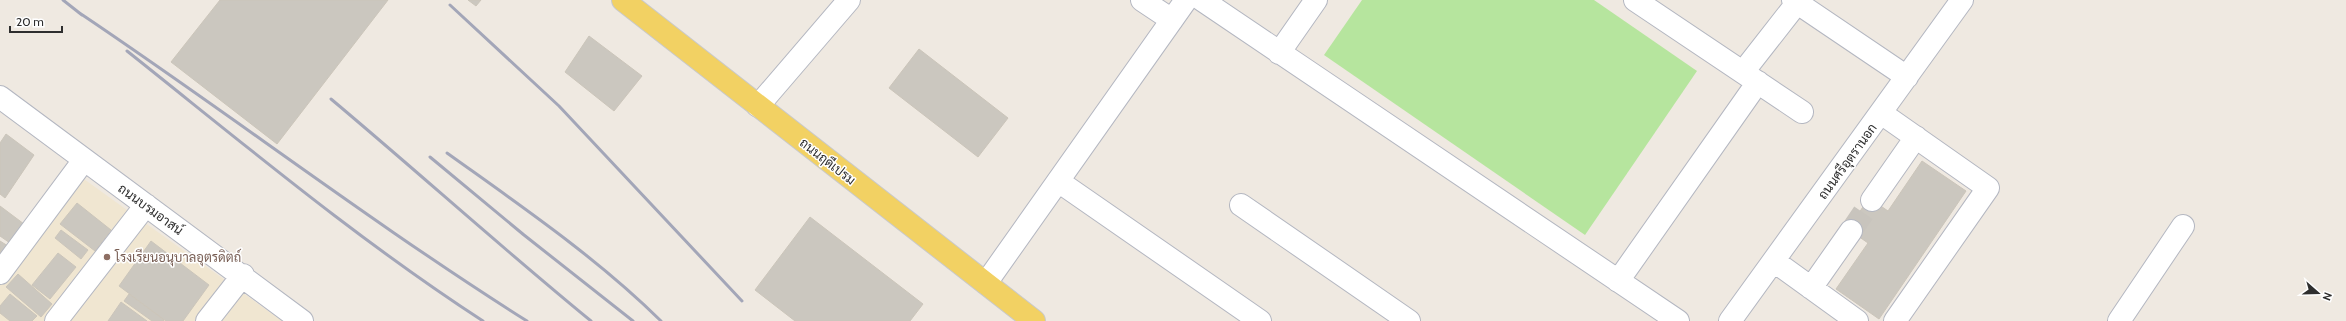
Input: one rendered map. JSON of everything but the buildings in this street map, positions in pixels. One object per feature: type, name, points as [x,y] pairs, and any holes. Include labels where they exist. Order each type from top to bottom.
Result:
[{"type":"main road","name":"ถนนฤดีเปรม","points":[[623,0],[1034,321]]},
{"type":"street","points":[[758,106],[849,0]]},
{"type":"street","points":[[1142,0],[1172,20]]},
{"type":"street","points":[[986,284],[1186,0]]},
{"type":"street","points":[[1202,0],[1678,321]]},
{"type":"street","points":[[1279,53],[1316,0]]},
{"type":"street","points":[[1635,0],[1802,112]]},
{"type":"street","name":"ถนนศรีอุตรานอก","points":[[1730,321],[1962,0]]},
{"type":"street","points":[[1618,281],[1750,77],[1795,1],[1907,77]]},
{"type":"street","name":"ถนนบรมอาสน์","points":[[0,97],[243,275],[302,321]]},
{"type":"street","points":[[1881,113],[1988,188],[1895,321]]},
{"type":"street","points":[[1872,200],[1916,137]]},
{"type":"street","points":[[2,267],[84,160]]},
{"type":"street","points":[[1058,181],[1260,321]]},
{"type":"street","points":[[56,321],[146,205]]},
{"type":"street","points":[[1241,205],[1409,321]]},
{"type":"street","points":[[2119,321],[2183,226]]},
{"type":"street","points":[[1811,288],[1851,231]]},
{"type":"street","points":[[1774,262],[1857,321]]},
{"type":"street","points":[[207,321],[243,275]]},
{"type":"shaded area","name":"โรงเรียนอนุบาลอุตรดิตถ์","points":[[81,177],[282,321],[0,321],[0,285]]},
{"type":"green space","points":[[1362,0],[1594,0],[1697,71],[1585,235],[1324,55]]},
{"type":"tunnel","points":[[1851,231],[1872,200]]},
{"type":"railway","points":[[63,0],[82,15]]},
{"type":"railway","points":[[450,5],[559,106],[742,301]]},
{"type":"railway","points":[[78,12],[413,246],[527,321]]},
{"type":"railway","points":[[127,51],[346,224],[391,258],[483,321]]},
{"type":"railway","points":[[331,99],[591,321]]},
{"type":"railway","points":[[447,153],[557,233],[611,275],[661,321]]},
{"type":"railway","points":[[430,157],[524,235],[633,321]]},
{"type":"place","name":"โรงเรียนอนุบาลอุตรดิตถ์","points":[[107,257]]}]
